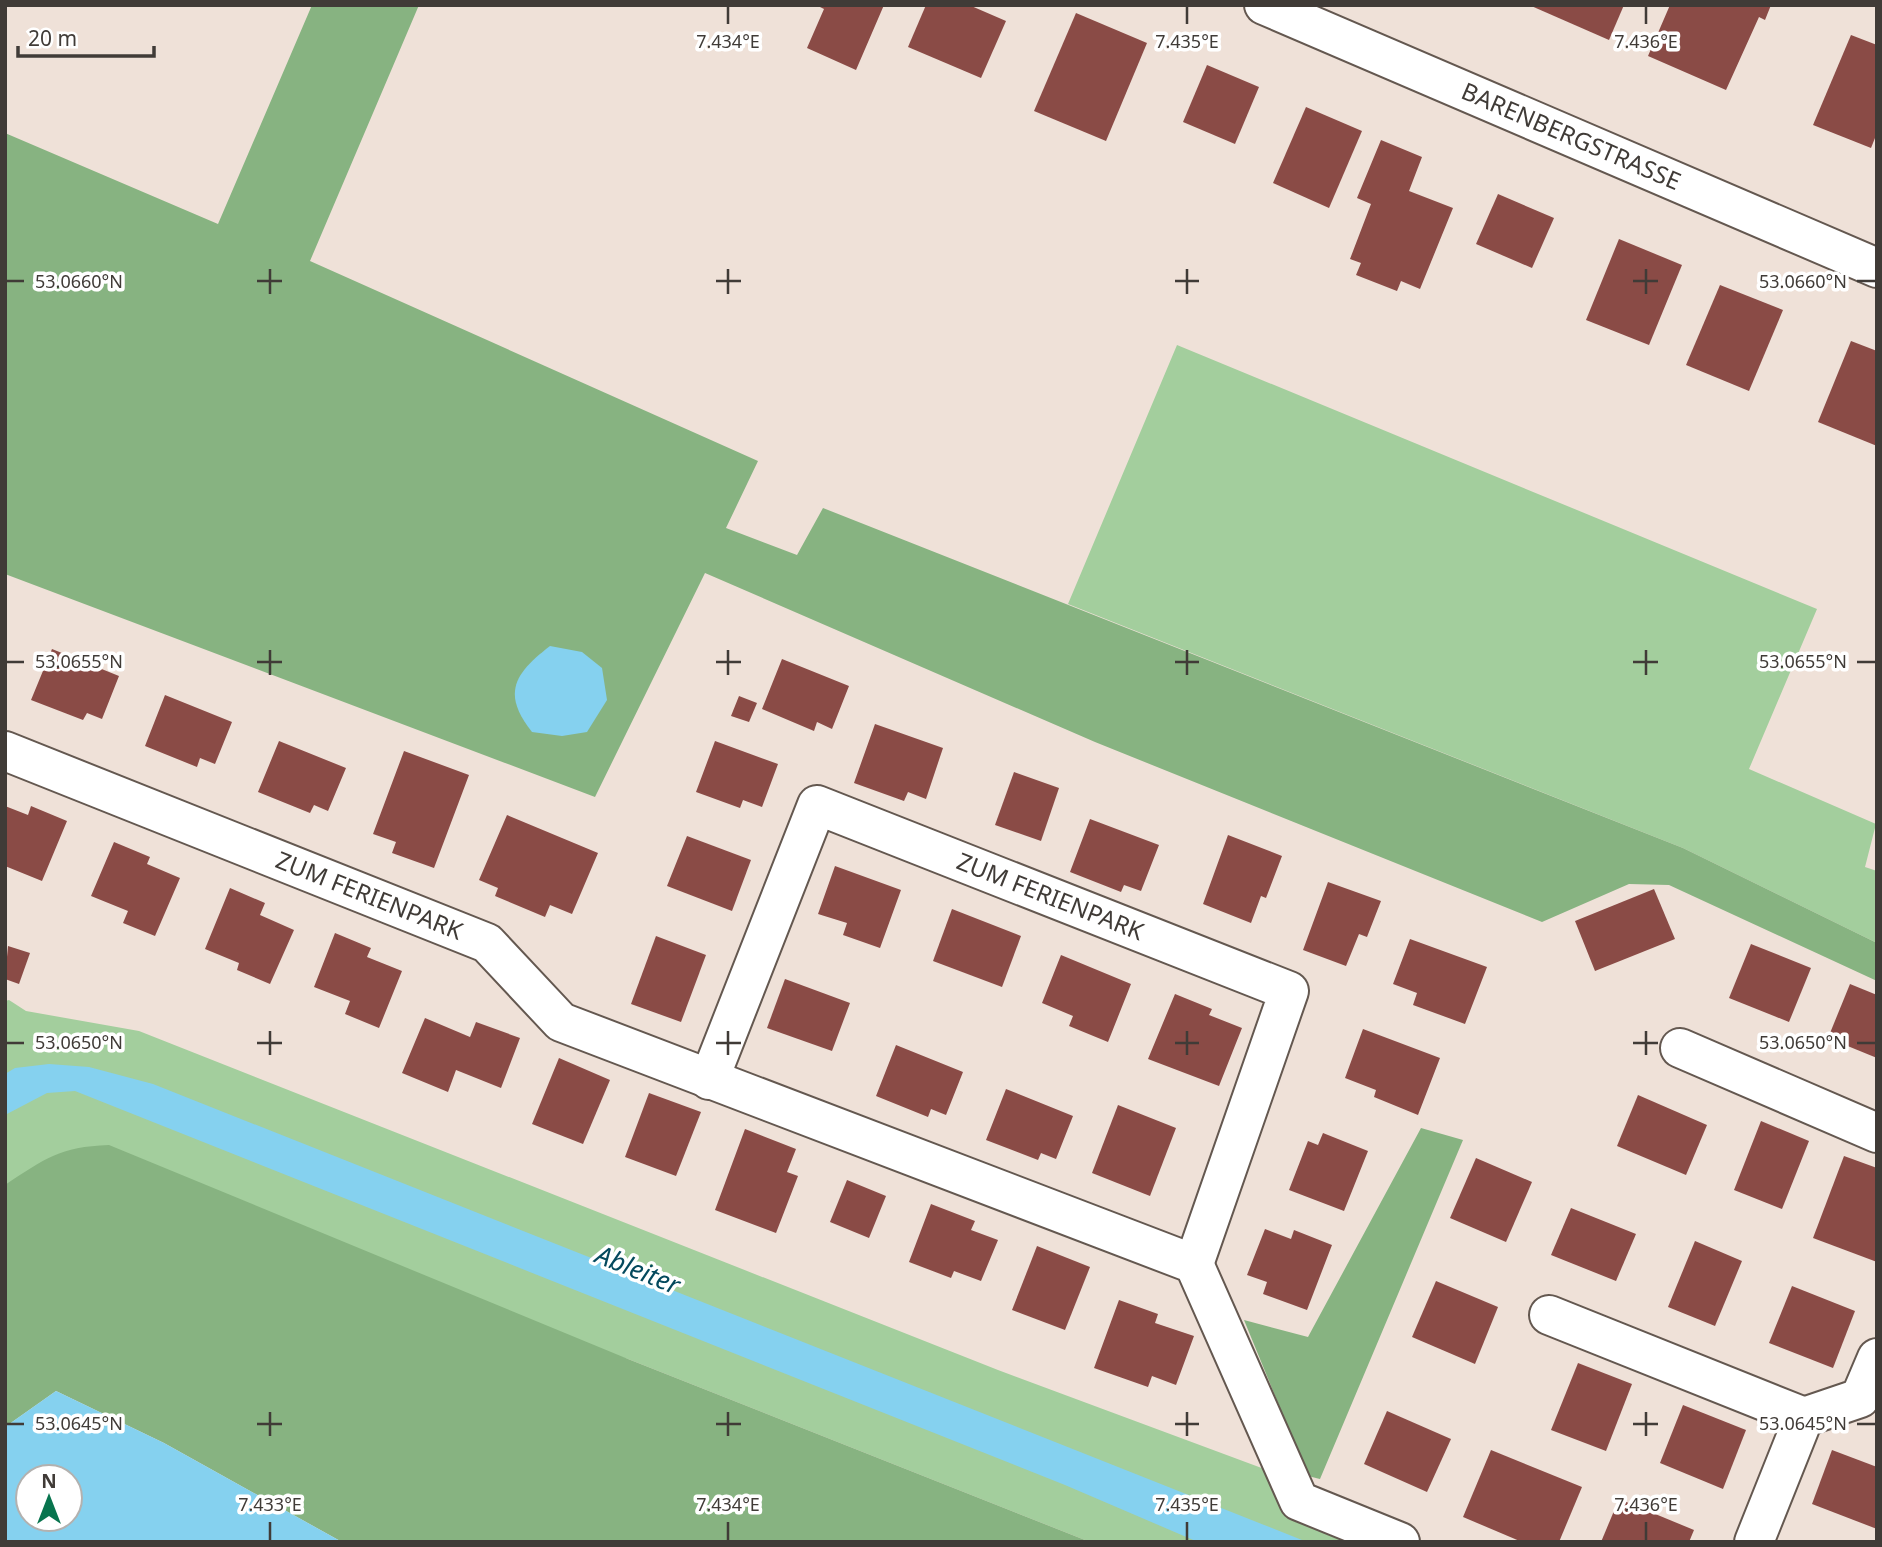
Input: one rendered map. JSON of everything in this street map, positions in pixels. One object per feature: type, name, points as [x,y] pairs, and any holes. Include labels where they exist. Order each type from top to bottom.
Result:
[{"type":"street","name":"BARENBERGSTRASSE","points":[[1265,5],[1877,268]]},
{"type":"street","name":"ZUM FERIENPARK","points":[[5,751],[487,943],[561,1023],[709,1080],[1194,1264],[1289,991],[817,805],[709,1080]]},
{"type":"street","points":[[1680,1048],[1877,1133]]},
{"type":"street","points":[[1194,1264],[1299,1502],[1400,1542]]},
{"type":"street","points":[[1549,1315],[1804,1417],[1860,1398],[1877,1358]]},
{"type":"street","points":[[1754,1542],[1804,1417]]},
{"type":"green space","points":[[312,5],[419,5],[310,261],[758,461],[726,528],[797,555],[823,508],[1683,848],[1877,943],[1877,981],[1669,885],[1629,884],[1542,922],[1095,742],[705,573],[595,797],[5,574],[5,133],[218,224]]},
{"type":"green space","points":[[1177,345],[1817,609],[1749,769],[1876,824],[1865,867],[1877,871],[1877,943],[1683,848],[1068,604]]},
{"type":"green space","points":[[9,1000],[26,1011],[139,1031],[998,1370],[1267,1470],[1378,1542],[1090,1542],[628,1359],[5,1186],[5,1001]]},
{"type":"green space","points":[[1421,1128],[1463,1140],[1320,1479],[1308,1476],[1244,1320],[1308,1337]]},
{"type":"green space","points":[[109,1145],[628,1359],[1090,1542],[342,1542],[164,1443],[56,1391],[5,1427],[5,1185],[65,1151]]},
{"type":"water","points":[[550,646],[582,652],[602,668],[607,700],[587,732],[562,736],[532,732],[522,718],[515,695],[516,684],[528,665]]},
{"type":"water","points":[[49,1064],[89,1067],[153,1084],[1307,1542],[1198,1542],[1065,1485],[75,1091],[47,1093],[5,1115],[5,1074],[15,1068]]},
{"type":"water","points":[[56,1391],[164,1443],[342,1542],[5,1542],[5,1427]]},
{"type":"building","points":[[816,5],[884,5],[856,70],[807,48],[824,9]]},
{"type":"building","points":[[926,5],[969,5],[1006,21],[981,78],[908,47]]},
{"type":"building","points":[[1529,5],[1624,5],[1609,40]]},
{"type":"building","points":[[1670,5],[1771,5],[1765,20],[1759,17],[1726,90],[1648,56]]},
{"type":"building","points":[[1076,13],[1147,43],[1106,141],[1034,111]]},
{"type":"building","points":[[1851,35],[1877,45],[1877,133],[1871,148],[1813,125]]},
{"type":"building","points":[[1207,65],[1259,87],[1235,144],[1183,122]]},
{"type":"building","points":[[1306,107],[1362,131],[1329,208],[1273,183]]},
{"type":"building","points":[[1381,140],[1422,157],[1409,191],[1453,208],[1420,289],[1401,281],[1397,291],[1356,275],[1361,263],[1350,259],[1371,204],[1357,198]]},
{"type":"building","points":[[1498,194],[1554,218],[1532,268],[1476,244]]},
{"type":"building","points":[[1619,239],[1682,265],[1649,345],[1586,320]]},
{"type":"building","points":[[1720,285],[1783,310],[1749,391],[1686,365]]},
{"type":"building","points":[[1851,341],[1877,351],[1877,446],[1818,422]]},
{"type":"building","points":[[52,649],[119,676],[102,719],[87,713],[83,720],[31,700]]},
{"type":"building","points":[[782,659],[849,686],[832,729],[817,722],[814,731],[762,709]]},
{"type":"building","points":[[165,695],[232,722],[215,764],[200,758],[197,767],[145,746]]},
{"type":"building","points":[[739,696],[757,703],[749,722],[731,716]]},
{"type":"building","points":[[875,724],[943,748],[926,799],[908,792],[904,801],[854,783]]},
{"type":"building","points":[[279,741],[346,768],[328,811],[314,805],[310,813],[258,792]]},
{"type":"building","points":[[715,741],[778,764],[762,807],[743,800],[740,808],[696,792]]},
{"type":"building","points":[[404,751],[469,775],[434,868],[392,853],[396,842],[373,834]]},
{"type":"building","points":[[1014,772],[1059,788],[1041,841],[995,825]]},
{"type":"building","points":[[5,806],[28,815],[31,806],[67,821],[42,881],[5,866]]},
{"type":"building","points":[[507,815],[598,853],[572,914],[550,905],[545,917],[495,896],[498,888],[479,880]]},
{"type":"building","points":[[1090,819],[1159,845],[1141,891],[1124,885],[1121,892],[1070,872]]},
{"type":"building","points":[[1228,835],[1282,856],[1266,898],[1261,896],[1251,923],[1203,904]]},
{"type":"building","points":[[687,836],[751,860],[732,911],[667,886]]},
{"type":"building","points":[[114,842],[150,857],[147,864],[180,878],[155,936],[123,923],[128,911],[91,896]]},
{"type":"building","points":[[835,866],[901,890],[880,948],[843,935],[847,923],[818,914]]},
{"type":"building","points":[[1328,882],[1381,901],[1367,937],[1359,934],[1346,966],[1303,950]]},
{"type":"building","points":[[230,888],[265,903],[260,915],[294,930],[270,984],[237,970],[239,963],[205,949]]},
{"type":"building","points":[[1654,889],[1675,939],[1595,971],[1575,921]]},
{"type":"building","points":[[952,909],[1021,936],[1002,987],[933,961]]},
{"type":"building","points":[[335,933],[371,948],[367,957],[402,971],[379,1028],[345,1014],[350,1001],[314,987]]},
{"type":"building","points":[[656,936],[706,955],[681,1022],[631,1004]]},
{"type":"building","points":[[1410,939],[1487,967],[1465,1024],[1413,1005],[1417,993],[1393,984]]},
{"type":"building","points":[[1751,944],[1811,968],[1789,1022],[1729,998]]},
{"type":"building","points":[[8,946],[30,953],[19,984],[5,979]]},
{"type":"building","points":[[1061,955],[1131,984],[1108,1042],[1069,1026],[1073,1016],[1042,1003]]},
{"type":"building","points":[[785,979],[850,1003],[832,1051],[767,1028]]},
{"type":"building","points":[[1850,984],[1877,995],[1877,1058],[1828,1038]]},
{"type":"building","points":[[1175,994],[1212,1009],[1209,1015],[1242,1028],[1219,1086],[1148,1059]]},
{"type":"building","points":[[425,1018],[470,1037],[476,1022],[520,1038],[501,1088],[456,1070],[448,1092],[402,1073]]},
{"type":"building","points":[[1363,1029],[1440,1058],[1418,1115],[1374,1097],[1376,1090],[1345,1078]]},
{"type":"building","points":[[896,1045],[963,1072],[946,1115],[931,1109],[928,1117],[876,1096]]},
{"type":"building","points":[[559,1058],[610,1080],[583,1144],[532,1124]]},
{"type":"building","points":[[1006,1089],[1073,1116],[1056,1159],[1041,1153],[1038,1160],[986,1140]]},
{"type":"building","points":[[649,1093],[701,1112],[676,1176],[625,1157]]},
{"type":"building","points":[[1638,1095],[1707,1125],[1686,1175],[1617,1146]]},
{"type":"building","points":[[1118,1105],[1176,1128],[1150,1196],[1092,1173]]},
{"type":"building","points":[[1761,1121],[1809,1141],[1782,1209],[1734,1190]]},
{"type":"building","points":[[745,1129],[796,1149],[787,1172],[798,1176],[776,1233],[715,1210]]},
{"type":"building","points":[[1323,1133],[1368,1151],[1344,1211],[1289,1190],[1308,1141],[1318,1145]]},
{"type":"building","points":[[1844,1156],[1877,1168],[1877,1262],[1813,1238]]},
{"type":"building","points":[[1476,1158],[1532,1182],[1506,1242],[1450,1218]]},
{"type":"building","points":[[847,1180],[886,1196],[869,1238],[830,1222]]},
{"type":"building","points":[[931,1204],[975,1221],[971,1230],[998,1240],[981,1281],[954,1271],[951,1278],[909,1262]]},
{"type":"building","points":[[1571,1208],[1636,1234],[1616,1281],[1551,1255]]},
{"type":"building","points":[[1265,1229],[1291,1239],[1294,1230],[1332,1245],[1307,1310],[1263,1294],[1267,1282],[1247,1275]]},
{"type":"building","points":[[1695,1241],[1742,1261],[1715,1326],[1668,1307]]},
{"type":"building","points":[[1037,1246],[1090,1267],[1065,1330],[1012,1310]]},
{"type":"building","points":[[1436,1281],[1498,1307],[1475,1364],[1412,1337]]},
{"type":"building","points":[[1792,1286],[1855,1311],[1833,1368],[1769,1343]]},
{"type":"building","points":[[1119,1300],[1158,1314],[1155,1323],[1194,1336],[1176,1385],[1152,1376],[1148,1387],[1094,1368]]},
{"type":"building","points":[[1578,1363],[1632,1384],[1606,1451],[1551,1430]]},
{"type":"building","points":[[1683,1405],[1746,1430],[1723,1489],[1660,1463]]},
{"type":"building","points":[[1387,1411],[1451,1439],[1427,1492],[1364,1464]]},
{"type":"building","points":[[1491,1450],[1582,1487],[1559,1542],[1522,1542],[1463,1517]]},
{"type":"building","points":[[1832,1450],[1877,1467],[1877,1529],[1812,1504]]},
{"type":"building","points":[[1619,1499],[1694,1530],[1689,1542],[1601,1542]]},
{"type":"water label","name":"Ableiter","points":[[638,1270]]}]
